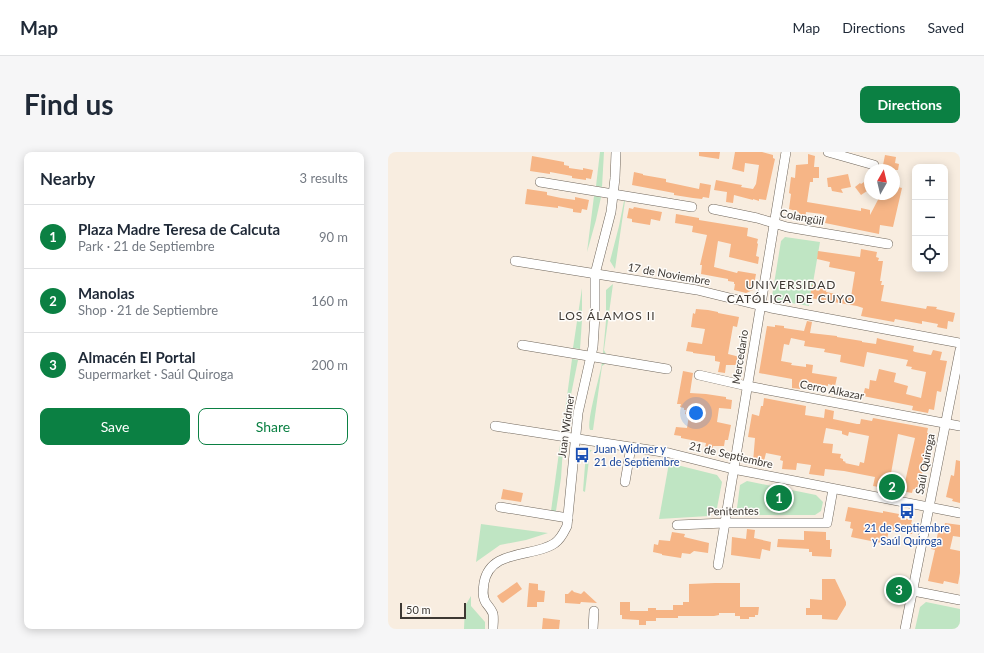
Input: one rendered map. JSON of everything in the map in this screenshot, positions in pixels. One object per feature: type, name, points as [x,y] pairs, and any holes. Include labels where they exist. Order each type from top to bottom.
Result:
[{"type":"street","name":"Juan Widmer","points":[[493,629],[493,614],[486,603],[483,594],[487,574],[496,564],[508,556],[540,549],[555,543],[564,533],[568,518],[578,413],[592,356],[595,315],[595,274],[609,219],[613,194],[616,152]]},
{"type":"street","name":"Mercedario","points":[[718,565],[786,152]]},
{"type":"street","points":[[828,152],[870,164]]},
{"type":"street","points":[[540,182],[692,207]]},
{"type":"street","name":"Colangüil","points":[[713,209],[787,227],[888,244]]},
{"type":"street","name":"17 de Noviembre","points":[[515,261],[697,290],[760,305],[960,343]]},
{"type":"street","points":[[522,345],[667,369]]},
{"type":"street","name":"Saúl Quiroga","points":[[905,629],[960,350]]},
{"type":"street","name":"Cerro Alkazar","points":[[699,375],[747,386],[960,426]]},
{"type":"street","name":"21 de Septiembre","points":[[496,426],[669,454],[733,469],[960,513]]},
{"type":"street","points":[[625,482],[631,448]]},
{"type":"street","name":"Penitentes","points":[[677,525],[725,523],[827,523],[833,489]]},
{"type":"street","points":[[500,507],[568,518]]},
{"type":"street","points":[[913,591],[960,600]]},
{"type":"street","points":[[593,629],[594,611]]},
{"type":"green space","points":[[600,152],[604,152],[602,187],[596,186]]},
{"type":"green space","points":[[594,196],[601,197],[587,252]]},
{"type":"green space","points":[[625,201],[615,269],[610,261]]},
{"type":"green space","points":[[785,237],[820,242],[809,306],[774,300],[772,296],[781,241]]},
{"type":"green space","points":[[613,284],[604,350],[606,354],[603,353],[606,321],[606,290]]},
{"type":"green space","points":[[582,288],[582,320],[580,349],[573,348]]},
{"type":"green space","points":[[572,359],[578,360],[565,424],[563,426]]},
{"type":"green space","points":[[602,363],[605,364],[602,366],[593,430],[590,430],[590,418]]},
{"type":"green space","points":[[560,445],[563,448],[561,478],[556,511],[551,511]]},
{"type":"green space","points":[[588,450],[592,450],[590,452],[585,492],[583,491],[586,452]]},
{"type":"green space","points":[[669,463],[717,475],[722,482],[717,508],[709,516],[659,519]]},
{"type":"green space","points":[[747,481],[816,495],[823,502],[821,511],[815,515],[742,515],[737,508],[740,485]]},
{"type":"green space","points":[[481,524],[548,533],[526,540],[500,545],[476,562]]},
{"type":"green space","points":[[471,596],[471,606],[485,622],[485,629],[464,629],[465,606]]},
{"type":"green space","points":[[926,602],[960,609],[960,629],[915,629],[920,607]]},
{"type":"building","points":[[699,152],[720,152],[719,159],[699,156]]},
{"type":"building","points":[[735,152],[762,152],[773,155],[773,158],[775,159],[766,200],[759,199],[759,201],[734,195],[733,203],[726,202],[727,192],[714,190],[716,180],[742,185],[741,187],[753,189],[756,184],[759,165],[745,163],[744,172],[732,169]]},
{"type":"building","points":[[808,154],[815,156],[814,167],[819,167],[819,178],[813,178],[813,182],[810,182],[807,202],[861,211],[861,208],[870,210],[870,215],[878,200],[899,200],[893,227],[880,225],[879,234],[825,223],[827,216],[822,214],[806,212],[805,221],[798,219],[799,212],[789,209],[791,177],[795,178],[796,165],[808,164]]},
{"type":"building","points":[[885,155],[896,157],[895,163],[899,164],[883,164]]},
{"type":"building","points":[[532,156],[564,162],[564,165],[569,166],[569,168],[593,170],[591,179],[586,178],[586,180],[550,172],[550,174],[530,171]]},
{"type":"building","points":[[634,172],[666,179],[666,182],[699,189],[700,183],[711,185],[709,198],[703,197],[702,199],[674,195],[674,193],[632,185]]},
{"type":"building","points":[[848,174],[851,187],[841,189],[843,193],[832,191],[831,187],[828,187],[827,178]]},
{"type":"building","points":[[864,182],[864,193],[861,195],[855,187],[860,183],[861,184]]},
{"type":"building","points":[[527,189],[547,192],[547,195],[561,198],[575,200],[575,197],[589,200],[587,210],[582,209],[581,213],[573,212],[573,209],[558,206],[558,208],[525,204]]},
{"type":"building","points":[[634,207],[662,212],[660,221],[651,219],[650,225],[632,222],[632,219],[627,218],[629,208],[633,209]]},
{"type":"building","points":[[676,214],[699,218],[699,220],[748,228],[747,236],[758,239],[756,256],[759,257],[758,264],[729,257],[731,244],[718,241],[714,267],[737,273],[738,271],[756,274],[753,290],[746,293],[734,290],[734,282],[728,281],[728,279],[701,274],[702,265],[700,265],[707,235],[692,232],[693,226],[675,223]]},
{"type":"building","points":[[861,249],[877,252],[876,257],[879,258],[878,261],[883,261],[880,281],[882,281],[881,285],[884,285],[881,301],[926,309],[927,306],[937,307],[936,309],[955,313],[953,322],[948,321],[947,329],[937,327],[938,324],[922,321],[922,324],[895,319],[894,322],[861,316],[863,308],[810,298],[812,285],[827,287],[826,292],[851,297],[855,272],[829,267],[830,262],[817,259],[818,251],[860,257]]},
{"type":"building","points":[[696,309],[708,310],[739,317],[737,327],[733,326],[728,354],[740,357],[738,365],[726,365],[725,373],[718,372],[720,362],[715,361],[715,356],[686,351],[688,342],[702,344],[705,329],[691,327],[693,313],[695,314]]},
{"type":"building","points":[[807,321],[812,322],[810,333],[837,336],[876,344],[877,338],[914,346],[913,351],[915,352],[931,355],[933,350],[942,352],[940,360],[947,361],[941,392],[937,391],[934,410],[929,409],[928,413],[912,410],[913,406],[863,396],[865,388],[869,389],[870,380],[876,381],[879,369],[896,373],[894,382],[908,386],[906,394],[921,398],[926,372],[911,369],[912,367],[906,366],[908,360],[867,352],[864,367],[840,362],[841,355],[824,352],[825,349],[804,346],[805,341],[791,338],[789,345],[784,344],[781,361],[792,363],[791,365],[806,367],[806,364],[813,365],[812,373],[837,377],[835,386],[801,381],[800,389],[792,388],[792,379],[759,373],[767,326],[784,326],[784,328],[804,331]]},
{"type":"building","points":[[683,371],[693,373],[690,393],[726,397],[726,399],[732,400],[731,409],[719,408],[717,422],[731,425],[728,440],[725,440],[724,446],[713,446],[711,454],[704,452],[706,443],[681,438],[681,436],[674,435],[676,427],[687,428],[689,415],[685,414],[686,410],[680,407],[681,404],[677,404]]},
{"type":"building","points":[[764,398],[806,406],[805,415],[824,418],[825,409],[834,411],[833,419],[857,424],[860,424],[861,419],[872,421],[873,418],[928,428],[924,465],[919,490],[913,489],[912,493],[873,486],[875,477],[844,471],[825,469],[824,476],[809,474],[811,465],[797,463],[796,470],[782,469],[783,461],[780,460],[781,456],[766,453],[764,461],[762,461],[761,464],[753,462],[755,438],[748,437],[752,414],[759,416],[761,406],[763,406]],"holes":[[[826,428],[842,431],[842,434],[848,436],[849,432],[869,436],[864,463],[860,462],[859,466],[845,463],[846,462],[840,458],[841,454],[832,453],[833,444],[823,443]],[[898,434],[915,438],[905,482],[890,479]]]},
{"type":"building","points":[[956,460],[960,461],[960,503],[952,501],[953,499],[946,497],[951,475],[954,476]]},
{"type":"building","points":[[503,489],[523,493],[521,502],[501,499]]},
{"type":"building","points":[[848,507],[899,514],[898,517],[912,520],[911,524],[914,524],[912,534],[889,530],[886,544],[851,537],[853,529],[850,528],[851,522],[845,521]]},
{"type":"building","points":[[945,523],[960,525],[960,537],[953,536],[950,549],[960,551],[960,573],[958,584],[944,581],[943,584],[928,581],[935,550],[931,549],[932,542],[936,543],[939,526],[944,527]]},
{"type":"building","points":[[747,529],[755,530],[754,538],[771,542],[770,551],[762,549],[760,559],[731,555],[732,537],[746,539]]},
{"type":"building","points":[[804,531],[826,532],[826,540],[830,540],[830,549],[832,549],[831,557],[812,556],[812,552],[809,552],[809,549],[777,547],[778,539],[804,540]]},
{"type":"building","points":[[672,532],[685,534],[684,537],[709,543],[708,553],[694,551],[690,554],[682,553],[681,558],[653,552],[654,544],[658,545],[659,540],[670,541]]},
{"type":"building","points":[[822,579],[835,579],[846,602],[846,605],[837,620],[822,619],[822,615],[806,615],[806,608],[810,608],[810,599],[822,600]]},
{"type":"building","points":[[517,582],[522,589],[503,603],[501,602],[497,596]]},
{"type":"building","points":[[529,583],[538,584],[538,590],[545,591],[544,602],[537,602],[537,607],[527,607]]},
{"type":"building","points":[[740,583],[740,607],[759,607],[758,615],[755,615],[755,617],[749,617],[749,619],[740,619],[740,616],[735,616],[735,613],[719,613],[719,615],[714,616],[678,616],[678,618],[656,618],[656,621],[646,621],[646,625],[639,625],[639,620],[622,619],[622,615],[620,615],[620,602],[630,602],[630,611],[648,611],[648,608],[656,608],[656,610],[673,610],[673,605],[683,605],[683,602],[689,602],[689,584]]},
{"type":"building","points":[[572,590],[581,594],[584,591],[597,603],[565,603],[565,594],[568,594]]},
{"type":"building","points":[[543,618],[560,620],[559,629],[542,629]]},
{"type":"place","name":"Juan Widmer y 21 de Septiembre","points":[[582,455]]},
{"type":"place","name":"Manolas","points":[[892,487]]},
{"type":"place","name":"Plaza Madre Teresa de Calcuta","points":[[779,498]]},
{"type":"place","name":"21 de Septiembre y Saúl Quiroga","points":[[907,511]]},
{"type":"place","name":"Almacén El Portal","points":[[899,590]]},
{"type":"district","name":"UNIVERSIDAD CATÓLICA DE CUYO","points":[[791,292]]},
{"type":"district","name":"LOS ÁLAMOS II","points":[[607,316]]}]
